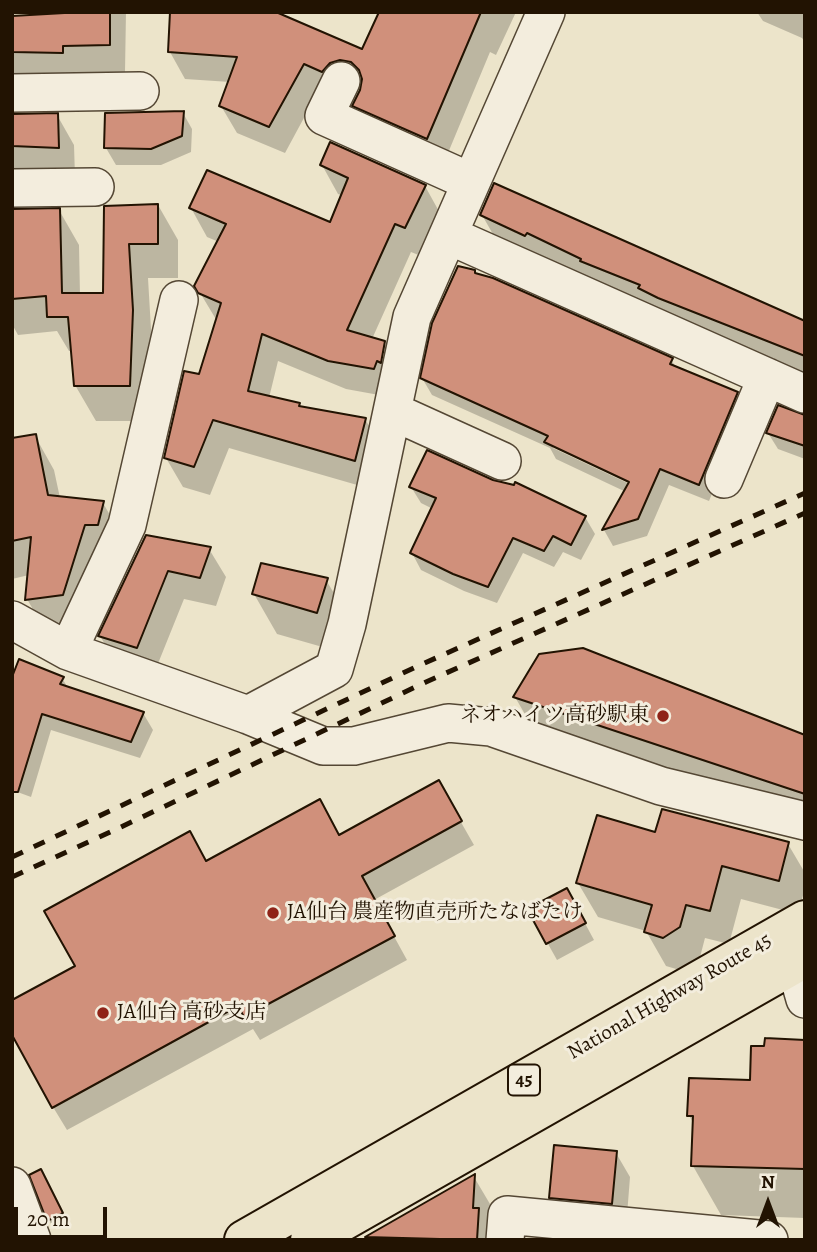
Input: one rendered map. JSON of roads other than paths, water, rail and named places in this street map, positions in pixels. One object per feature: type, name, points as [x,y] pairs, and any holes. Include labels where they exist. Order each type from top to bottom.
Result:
[{"type":"highway","name":"National Highway Route 45","points":[[244,1240],[805,920]]},
{"type":"highway","name":"National Highway Route 45","points":[[310,1240],[801,974]]},
{"type":"street","points":[[248,715],[334,669],[347,624],[394,412],[412,317],[546,12]]},
{"type":"street","points":[[341,81],[324,116],[471,182]]},
{"type":"street","points":[[12,93],[139,90]]},
{"type":"street","points":[[12,188],[95,187]]},
{"type":"street","points":[[447,235],[805,394]]},
{"type":"street","points":[[68,651],[127,525],[179,300]]},
{"type":"street","points":[[724,479],[767,377]]},
{"type":"street","points":[[394,412],[502,461]]},
{"type":"street","points":[[12,620],[68,651],[248,715],[323,746],[354,746],[448,723],[491,727],[661,786],[805,821]]},
{"type":"street","points":[[12,1186],[32,1240]]},
{"type":"street","points":[[505,1240],[507,1215],[675,1235],[769,1240]]},
{"type":"railway","points":[[12,857],[418,666],[805,493]]},
{"type":"railway","points":[[12,877],[426,682],[805,513]]},
{"type":"place","name":"ネオハイツ高砂駅東","points":[[663,716]]},
{"type":"place","name":"JA仙台 農産物直売所たなばたけ","points":[[273,913]]},
{"type":"place","name":"JA仙台 高砂支店","points":[[103,1013]]}]
